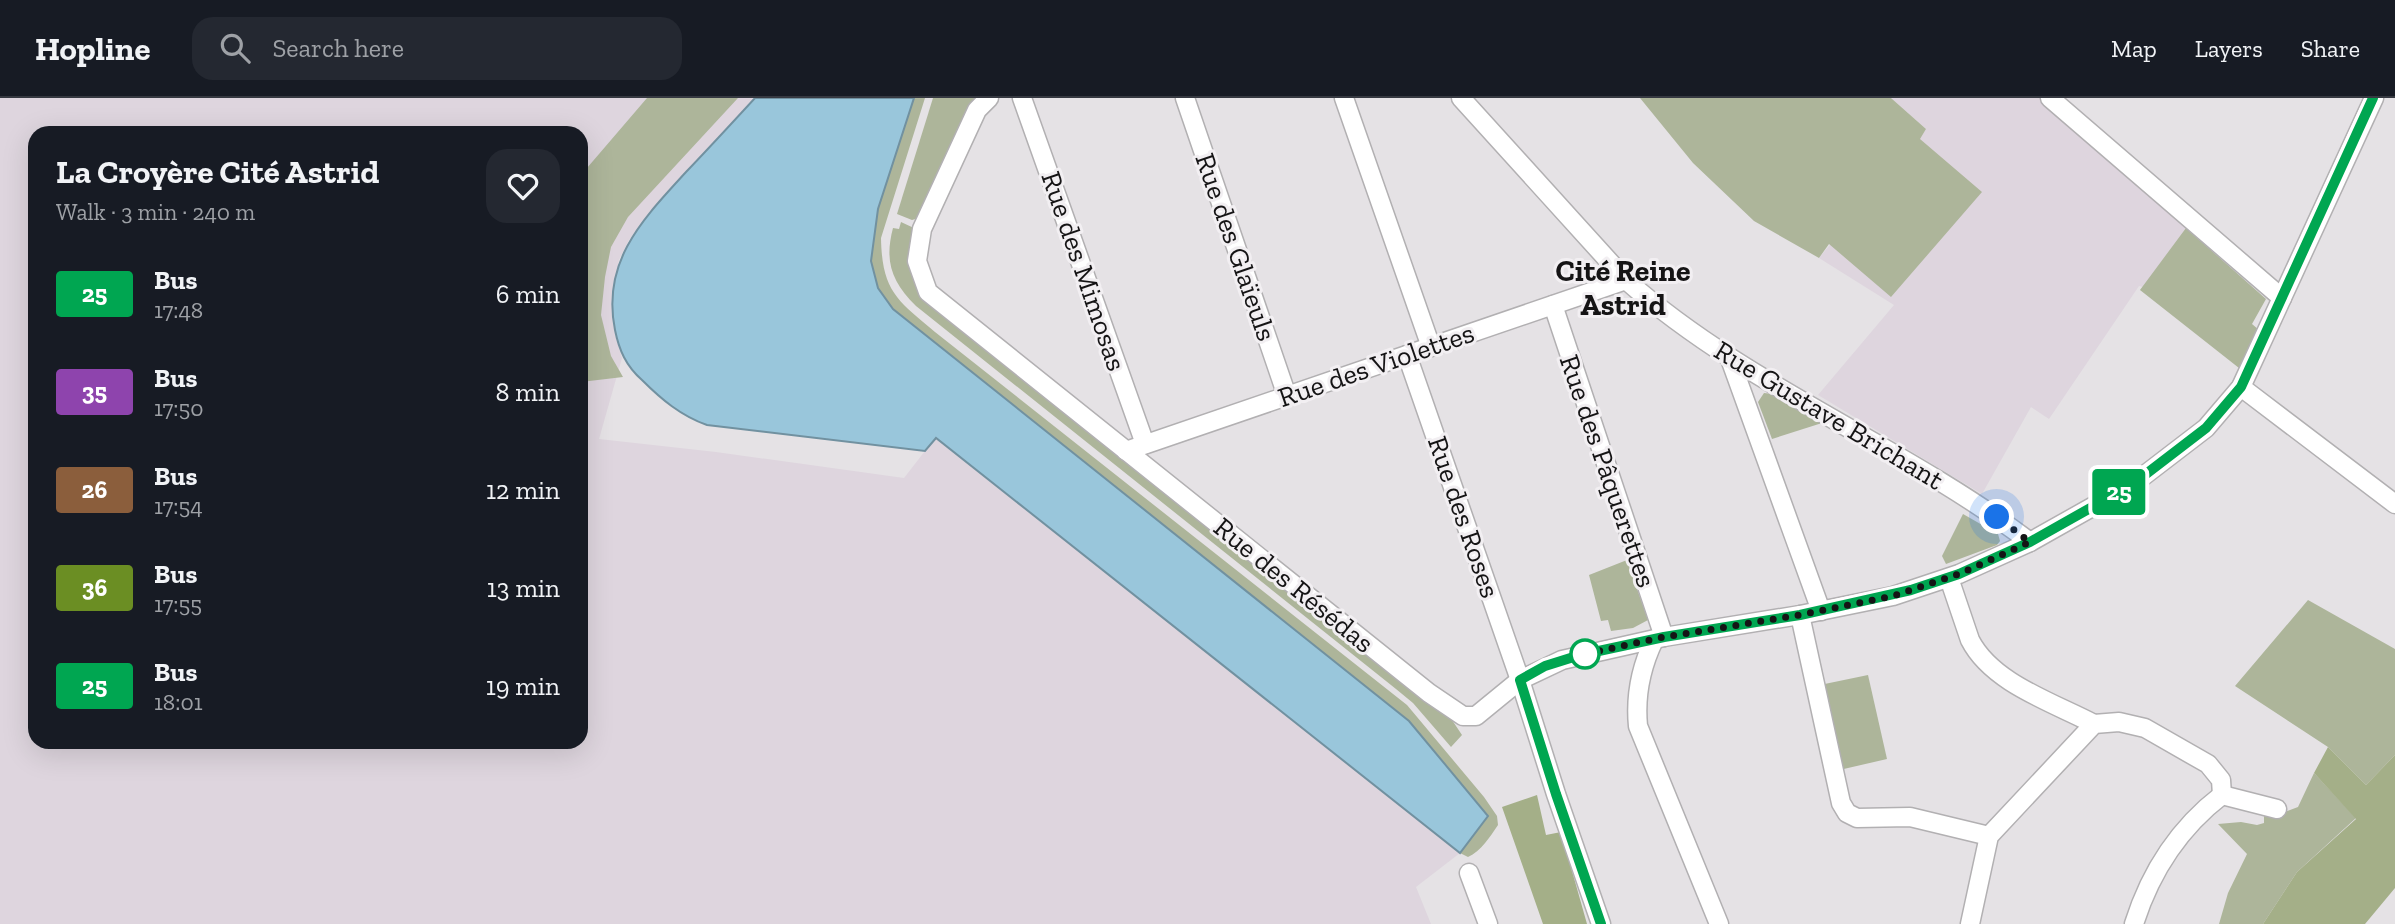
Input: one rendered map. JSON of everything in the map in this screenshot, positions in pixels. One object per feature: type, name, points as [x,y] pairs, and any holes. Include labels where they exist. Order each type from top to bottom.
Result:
[{"type":"street","name":"Rue des Résédas","points":[[989,98],[977,110],[922,229],[917,261],[928,292],[1429,693],[1463,716],[1475,716],[1520,680]]},
{"type":"street","name":"Rue des Mimosas","points":[[1022,98],[1145,444]]},
{"type":"street","name":"Rue des Glaïeuls","points":[[1185,98],[1287,396]]},
{"type":"street","points":[[1343,98],[1431,347]]},
{"type":"street","name":"Rue Gustave Brichant","points":[[1461,98],[1626,280],[1648,300],[1730,359],[1987,511],[2030,542]]},
{"type":"street","points":[[2050,98],[2282,298]]},
{"type":"street","points":[[1520,680],[1562,660],[1659,639],[1893,596],[1949,578],[2030,542],[2133,484],[2206,428],[2241,387],[2374,98]]},
{"type":"street","name":"Rue des Violettes","points":[[1126,451],[1626,280]]},
{"type":"street","name":"Rue des Pâquerettes","points":[[1553,305],[1659,639]]},
{"type":"street","name":"Rue des Roses","points":[[1407,355],[1601,924]]},
{"type":"street","points":[[1730,359],[1821,611]]},
{"type":"street","points":[[2241,387],[2395,504]]},
{"type":"street","points":[[1949,578],[1970,640],[1991,668],[2009,681],[2094,724],[2119,722],[2145,728],[2208,764],[2221,780],[2222,795]]},
{"type":"street","points":[[1800,615],[1841,803],[1847,813],[1857,818],[1910,817],[1989,836]]},
{"type":"street","points":[[1659,639],[1645,659],[1636,710],[1638,726],[1719,924]]},
{"type":"street","points":[[1970,924],[1989,836],[2094,724]]},
{"type":"street","points":[[2222,795],[2277,809]]},
{"type":"street","points":[[2134,924],[2153,876],[2178,837],[2222,795]]},
{"type":"street","points":[[1469,873],[1488,924]]},
{"type":"shaded area","points":[[0,98],[755,98],[654,207],[629,240],[619,260],[615,282],[615,335],[622,358],[599,439],[904,478],[935,438],[1460,853],[1416,887],[1431,924],[0,924]]},
{"type":"shaded area","points":[[1891,98],[2040,98],[2189,225],[2143,287],[2139,286],[2049,419],[2031,407],[1982,494],[1818,395],[1894,305],[1819,258],[1926,129]]},
{"type":"green space","points":[[647,98],[738,98],[628,217],[611,247],[601,315],[611,356],[623,377],[588,381],[588,167]]},
{"type":"green space","points":[[914,98],[925,98],[881,238],[885,271],[894,293],[935,332],[1407,705],[1497,816],[1498,825],[1473,854],[1468,857],[1460,853],[1488,816],[893,309],[878,288],[871,261],[878,209]]},
{"type":"green space","points":[[933,98],[979,98],[919,218],[912,220],[897,214]]},
{"type":"green space","points":[[1640,98],[1891,98],[1926,129],[1920,139],[1982,192],[1891,297],[1829,244],[1819,258],[1754,221],[1693,163]]},
{"type":"green space","points":[[901,222],[916,229],[912,269],[918,285],[932,304],[1433,702],[1452,720],[1462,735],[1451,747],[1413,703],[916,306],[896,280],[890,261],[893,228],[899,229]]},
{"type":"green space","points":[[2186,228],[2266,299],[2252,324],[2259,330],[2239,368],[2140,290]]},
{"type":"green space","points":[[1764,393],[1773,394],[1822,423],[1772,439],[1758,402]]},
{"type":"green space","points":[[1963,514],[1998,534],[2000,541],[1997,545],[1946,564],[1942,556]]},
{"type":"green space","points":[[1627,560],[1648,620],[1633,628],[1611,631],[1608,620],[1601,621],[1589,575]]},
{"type":"green space","points":[[2308,600],[2395,649],[2395,755],[2366,785],[2328,747],[2235,686]]},
{"type":"green space","points":[[1868,675],[1887,759],[1835,771],[1815,686]]},
{"type":"green space","points":[[2328,747],[2366,785],[2395,755],[2395,888],[2365,924],[2263,924],[2297,872],[2356,819],[2314,773]]},
{"type":"green space","points":[[2314,773],[2356,818],[2297,872],[2263,924],[2219,924],[2228,893],[2247,854],[2218,824],[2241,822],[2257,825],[2264,823],[2264,814],[2277,815],[2298,807]]},
{"type":"green space","points":[[1537,795],[1546,835],[1561,832],[1587,924],[1543,924],[1502,807]]},
{"type":"water","points":[[755,98],[914,98],[878,209],[871,261],[878,288],[893,309],[1409,721],[1488,816],[1460,853],[936,438],[925,451],[707,425],[672,406],[636,375],[624,357],[615,330],[612,305],[620,262],[641,224]]},
{"type":"bus line","name":"25","points":[[1601,924],[1520,680],[1545,666],[1580,655],[1664,637],[1800,615],[1893,596],[1959,574],[2030,542],[2133,484],[2206,428],[2241,387],[2373,98]]},
{"type":"district","name":"Cité Reine Astrid","points":[[1623,288]]},
{"type":"route","points":[[1585,654],[1580,655],[1664,637],[1800,615],[1893,596],[1949,578],[2030,542],[1997,517]]}]
